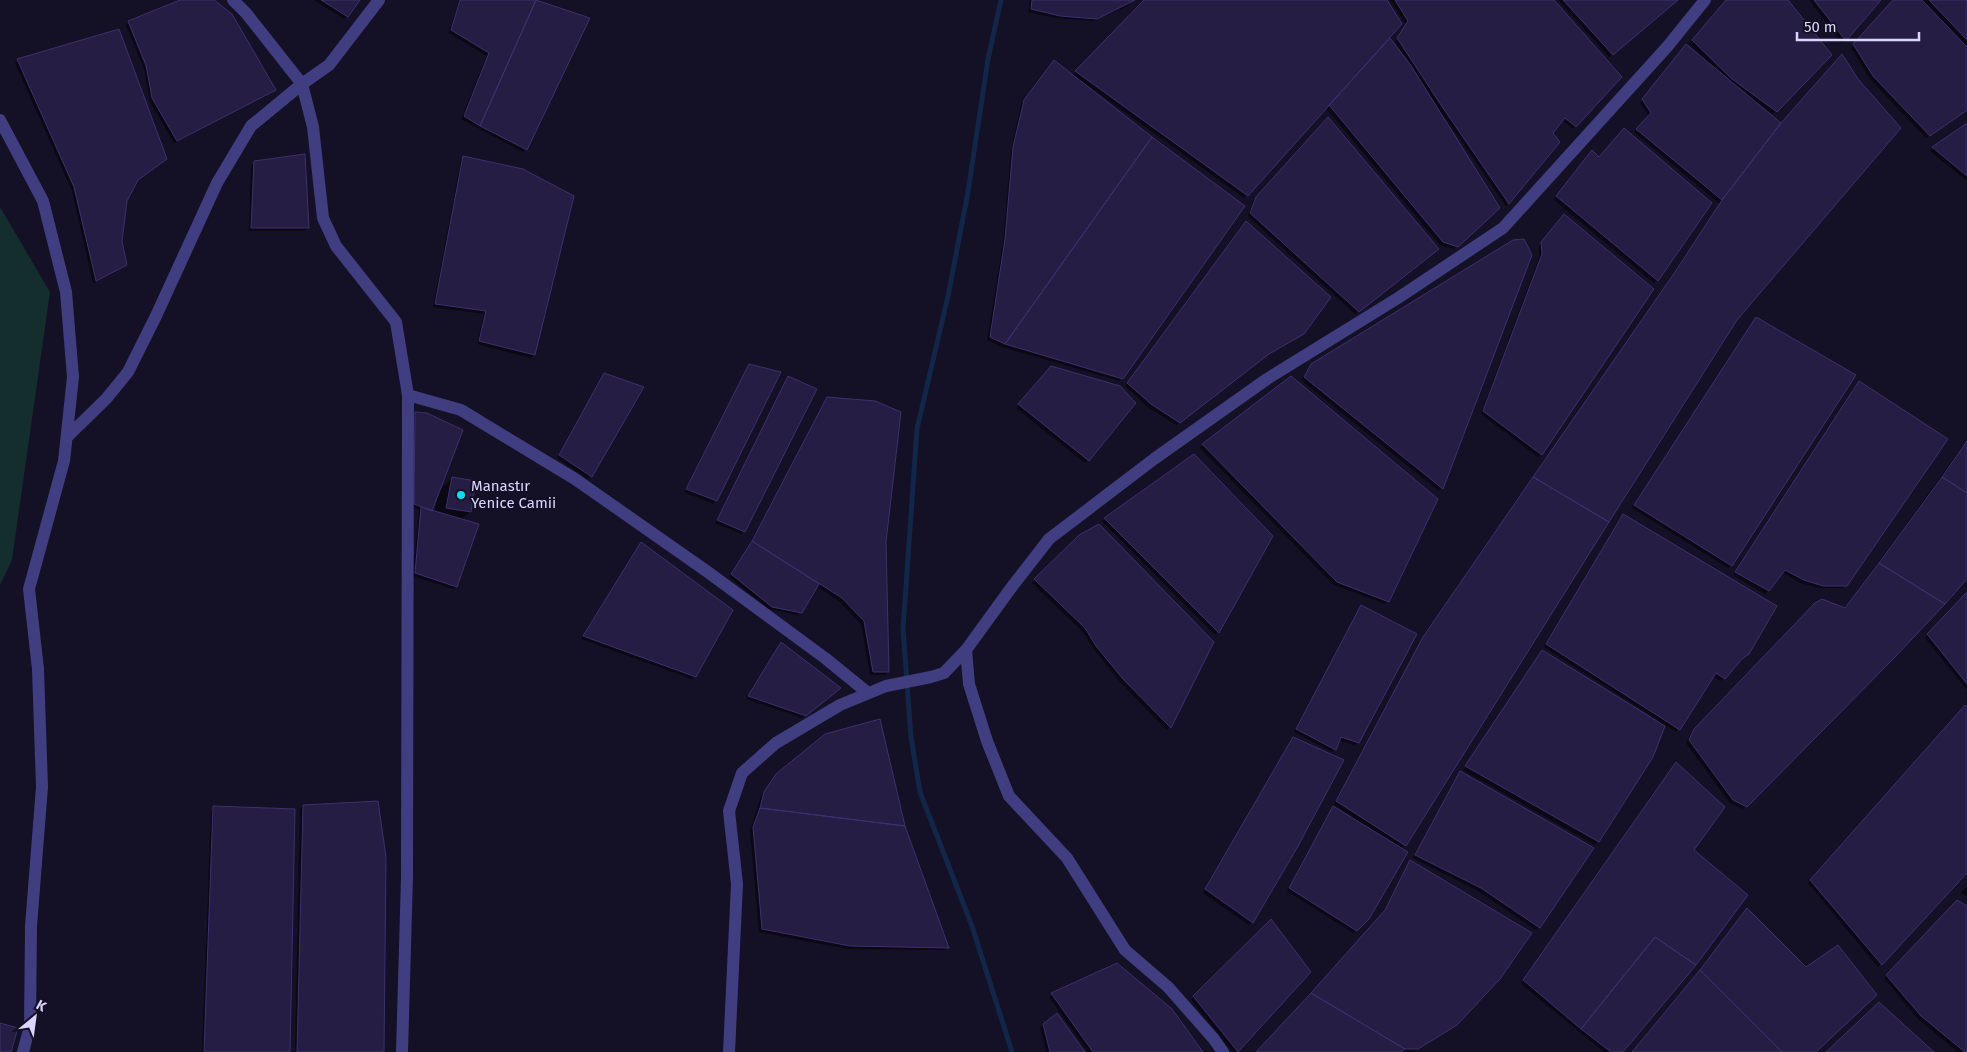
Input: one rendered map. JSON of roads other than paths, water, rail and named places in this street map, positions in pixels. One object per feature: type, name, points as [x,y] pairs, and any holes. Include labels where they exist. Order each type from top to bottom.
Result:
[{"type":"street","points":[[233,0],[246,13],[302,84],[313,127],[323,218],[336,246],[396,322],[408,395],[408,877],[402,1052]]},
{"type":"street","points":[[67,437],[106,399],[128,372],[217,183],[251,126],[302,84],[329,65],[379,0]]},
{"type":"street","points":[[729,1052],[737,884],[729,811],[742,773],[776,742],[840,705],[886,686],[931,677],[944,672],[966,650],[1049,539],[1154,459],[1267,378],[1398,298],[1503,228],[1667,47],[1705,0]]},
{"type":"street","points":[[0,120],[43,201],[66,292],[73,378],[64,461],[29,589],[38,669],[42,788],[31,926],[30,1026],[23,1052]]},
{"type":"street","points":[[408,395],[461,410],[575,479],[705,570],[825,658],[868,693]]},
{"type":"street","points":[[966,650],[969,684],[987,741],[1009,796],[1067,858],[1125,950],[1168,987],[1223,1052]]},
{"type":"waterway","points":[[1001,0],[988,59],[968,192],[948,296],[917,429],[903,629],[911,737],[920,792],[972,926],[1012,1052]]},
{"type":"place","name":"Manastır Yenice Camii","points":[[461,495]]}]
